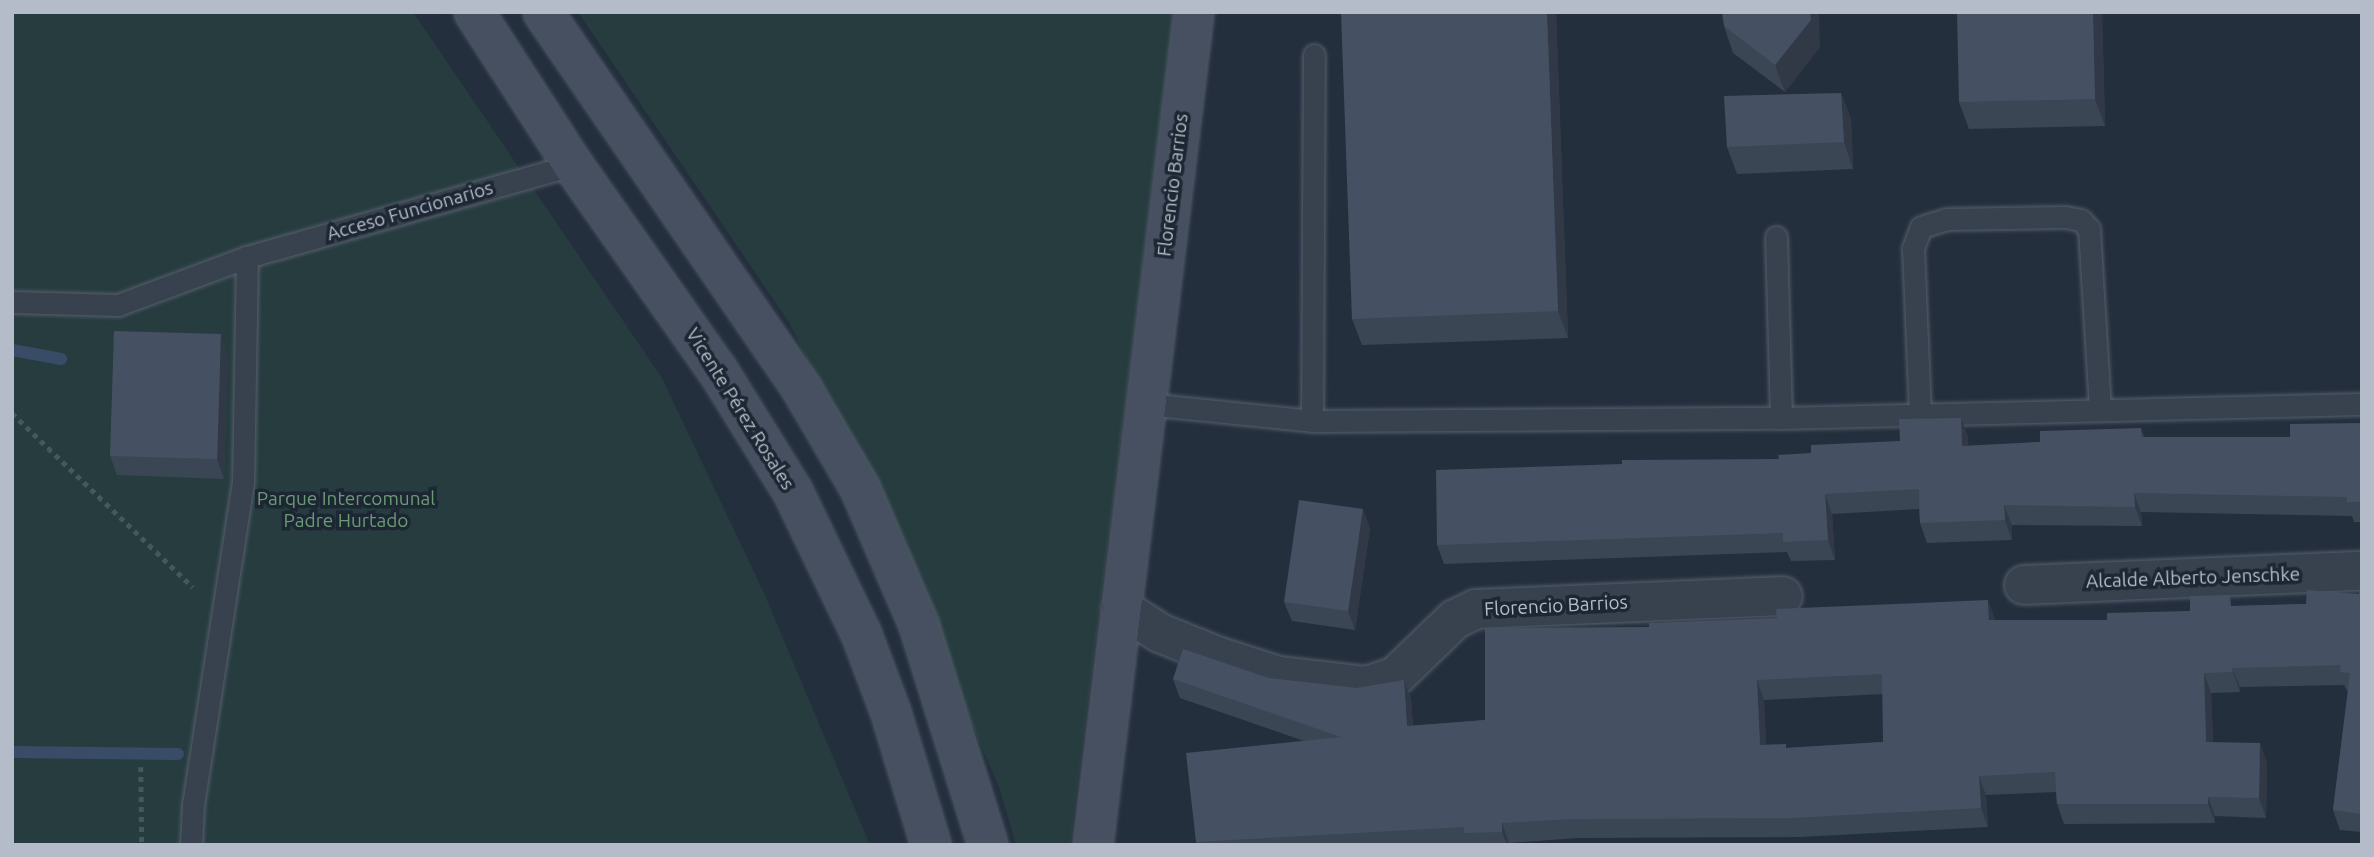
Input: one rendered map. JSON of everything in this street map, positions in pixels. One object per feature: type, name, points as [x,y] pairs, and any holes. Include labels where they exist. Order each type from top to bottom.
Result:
[{"type":"main road","name":"Vicente Pérez Rosales","points":[[474,12],[573,165],[718,372],[798,503],[861,633],[891,713],[931,845]]},
{"type":"main road","points":[[543,12],[803,391],[860,488],[919,625],[988,845]]},
{"type":"main road","name":"Florencio Barrios","points":[[1093,845],[1194,12]]},
{"type":"street","name":"Alcalde Alberto Jenschke","points":[[2024,585],[2362,572]]},
{"type":"street","name":"Florencio Barrios","points":[[1121,608],[1160,634],[1279,676],[1367,686],[1396,676],[1455,619],[1476,609],[1783,596]]},
{"type":"lane","points":[[1312,421],[1314,55]]},
{"type":"lane","name":"Acceso Funcionarios","points":[[12,302],[118,304],[247,257],[573,165]]},
{"type":"lane","points":[[1920,414],[1913,248],[1921,227],[1947,219],[2065,217],[2081,220],[2089,229],[2100,409]]},
{"type":"lane","points":[[1776,237],[1781,418]]},
{"type":"lane","points":[[191,845],[193,804],[243,482],[247,257]]},
{"type":"lane","points":[[1146,404],[1312,421],[1781,418],[2362,404]]},
{"type":"path","points":[[12,413],[222,615]]},
{"type":"path","points":[[141,767],[142,845]]},
{"type":"green space","name":"Parque Intercomunal Padre Hurtado","points":[[12,12],[413,12],[662,378],[764,593],[870,845],[12,845]]},
{"type":"green space","points":[[578,12],[1174,12],[1070,845],[1016,845],[1000,790],[896,547],[790,324]]},
{"type":"building","points":[[1341,12],[1547,12],[1558,311],[1352,319]]},
{"type":"building","points":[[1722,12],[1810,12],[1811,20],[1775,65],[1724,26]]},
{"type":"building","points":[[1957,12],[2093,12],[2095,99],[1959,102]]},
{"type":"building","points":[[1841,93],[1844,142],[1727,147],[1724,96]]},
{"type":"building","points":[[114,331],[221,334],[217,459],[110,456]]},
{"type":"building","points":[[1961,418],[1962,446],[2040,442],[2040,431],[2141,428],[2141,437],[2290,437],[2290,424],[2362,423],[2362,502],[2347,502],[2347,497],[2134,493],[2135,507],[2004,505],[2005,520],[1920,523],[1919,489],[1825,494],[1828,540],[1783,542],[1783,533],[1437,545],[1436,470],[1622,464],[1622,460],[1779,459],[1778,455],[1811,453],[1811,445],[1900,441],[1899,419]]},
{"type":"building","points":[[1299,500],[1363,509],[1348,611],[1284,602]]},
{"type":"building","points":[[2362,585],[2362,814],[2333,810],[2350,673],[2340,672],[2341,665],[2232,668],[2233,672],[2204,673],[2206,742],[2260,743],[2259,798],[2208,797],[2208,804],[2057,804],[2055,772],[1979,776],[1981,808],[1791,818],[1571,819],[1502,823],[1502,832],[1464,833],[1464,827],[1196,842],[1186,753],[1341,737],[1173,679],[1183,649],[1269,678],[1357,688],[1404,680],[1407,726],[1485,720],[1485,628],[1649,627],[1649,623],[1777,618],[1776,609],[1988,600],[1989,620],[2107,620],[2107,613],[2190,611],[2190,596],[2230,595],[2231,606],[2306,604],[2307,590],[2359,594]],"holes":[[[1882,674],[1883,742],[1786,748],[1786,744],[1760,745],[1757,680]]]},
{"type":"waterway","points":[[12,350],[61,359]]},
{"type":"waterway","points":[[12,752],[178,754]]}]
